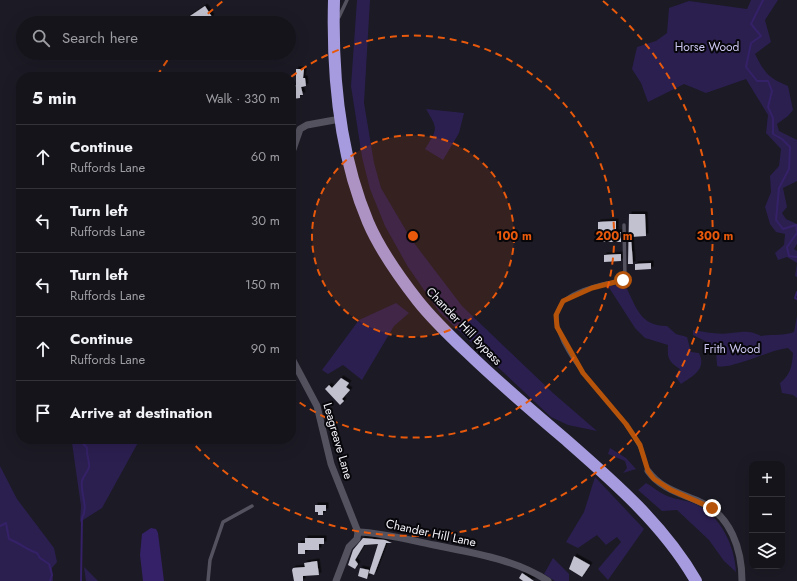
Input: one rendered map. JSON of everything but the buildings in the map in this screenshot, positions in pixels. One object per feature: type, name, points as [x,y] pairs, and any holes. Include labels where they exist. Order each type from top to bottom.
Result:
[{"type":"highway","name":"Chander Hill Bypass","points":[[334,0],[333,28],[335,72],[340,119],[350,168],[368,223],[380,245],[419,302],[454,340],[491,375],[615,484],[668,538],[696,581]]},
{"type":"street","points":[[296,141],[300,129],[307,125],[340,119]]},
{"type":"street","name":"Leagreave Lane","points":[[296,367],[317,406],[331,464],[358,532]]},
{"type":"street","points":[[648,471],[654,479],[671,490],[712,508],[723,518],[737,546],[740,558],[742,581]]},
{"type":"street","points":[[336,581],[349,547],[357,539],[358,532]]},
{"type":"street","name":"Chander Hill Lane","points":[[358,532],[379,533],[486,556],[538,574],[548,581]]},
{"type":"lane","points":[[333,28],[347,0]]},
{"type":"lane","points":[[624,225],[623,261],[625,278],[618,282],[608,283],[579,293],[563,301],[556,315],[557,327],[583,373],[626,424],[640,445],[648,471]]},
{"type":"lane","points":[[208,581],[210,560],[223,522],[252,506]]},
{"type":"green space","points":[[357,0],[370,0],[364,103],[374,163],[381,188],[411,239],[462,306],[553,393],[597,431],[568,425],[551,417],[440,313],[408,267],[385,226],[370,189],[362,157],[351,86]]},
{"type":"green space","name":"Horse Wood","points":[[751,0],[778,0],[765,20],[771,42],[755,54],[767,74],[788,86],[793,110],[788,116],[777,124],[779,131],[797,140],[797,181],[783,188],[787,207],[782,213],[786,219],[797,224],[797,244],[794,249],[797,251],[797,263],[787,257],[778,260],[775,253],[784,245],[785,234],[776,232],[770,224],[765,207],[771,192],[770,176],[779,166],[781,149],[766,133],[768,115],[746,79],[706,93],[684,84],[648,102],[641,83],[632,69],[637,47],[656,41],[667,33],[669,8],[689,1],[747,9]]},
{"type":"green space","points":[[426,109],[464,113],[459,133],[443,160],[425,149],[435,129],[433,121]]},
{"type":"green space","points":[[797,263],[797,277],[795,276]]},
{"type":"green space","points":[[617,285],[627,289],[637,309],[646,320],[658,325],[667,326],[676,334],[687,337],[691,352],[699,353],[701,359],[698,372],[681,384],[675,376],[680,369],[673,364],[670,359],[668,345],[645,338],[635,328],[608,286]]},
{"type":"green space","points":[[396,303],[409,313],[394,326],[362,380],[343,365],[328,374],[322,370],[359,320]]},
{"type":"green space","name":"Frith Wood","points":[[797,316],[797,398],[793,395],[782,393],[780,383],[789,373],[791,366],[793,353],[788,348],[771,352],[741,363],[717,366],[716,350],[709,343],[693,335],[693,330],[721,334],[750,332],[761,336],[786,334],[794,332]]},
{"type":"green space","points":[[72,444],[137,444],[102,508],[80,522],[81,506]]},
{"type":"green space","points":[[610,448],[626,458],[636,469],[623,473],[627,468],[625,461],[608,454]]},
{"type":"green space","points":[[0,466],[17,499],[54,548],[57,562],[52,568],[53,581],[0,581]]},
{"type":"green space","points":[[595,477],[644,529],[608,580],[598,569],[621,542],[617,537],[606,545],[597,535],[578,548],[566,542],[584,512]]},
{"type":"green space","points":[[646,483],[667,496],[690,502],[706,510],[720,524],[730,543],[736,572],[724,561],[709,540],[677,510],[662,511],[638,490]]},
{"type":"green space","points":[[553,558],[569,574],[569,581],[555,581],[544,574]]},
{"type":"green space","points":[[84,567],[98,581],[86,581]]},
{"type":"shaded area","points":[[151,528],[156,529],[158,533],[164,581],[143,581],[140,555],[142,534]]},
{"type":"waterway","points":[[763,0],[751,24],[761,36],[751,43],[746,67],[757,81],[768,81],[772,91],[768,107],[773,118],[773,134],[782,139],[790,147],[789,169],[779,188],[776,220],[783,229],[796,225],[797,231]]},
{"type":"waterway","points":[[797,233],[787,247],[789,256],[797,257]]},
{"type":"waterway","points":[[797,292],[795,298],[797,299]]},
{"type":"waterway","points":[[81,581],[82,518],[85,509],[82,481],[89,465],[87,448],[84,444]]},
{"type":"waterway","points":[[0,526],[6,523],[9,539],[37,553],[40,558],[49,564],[52,575],[50,581]]},
{"type":"route","points":[[623,280],[592,288],[563,301],[556,315],[557,327],[563,341],[583,373],[626,424],[640,445],[646,460],[648,471],[654,479],[671,490],[712,508]]}]
